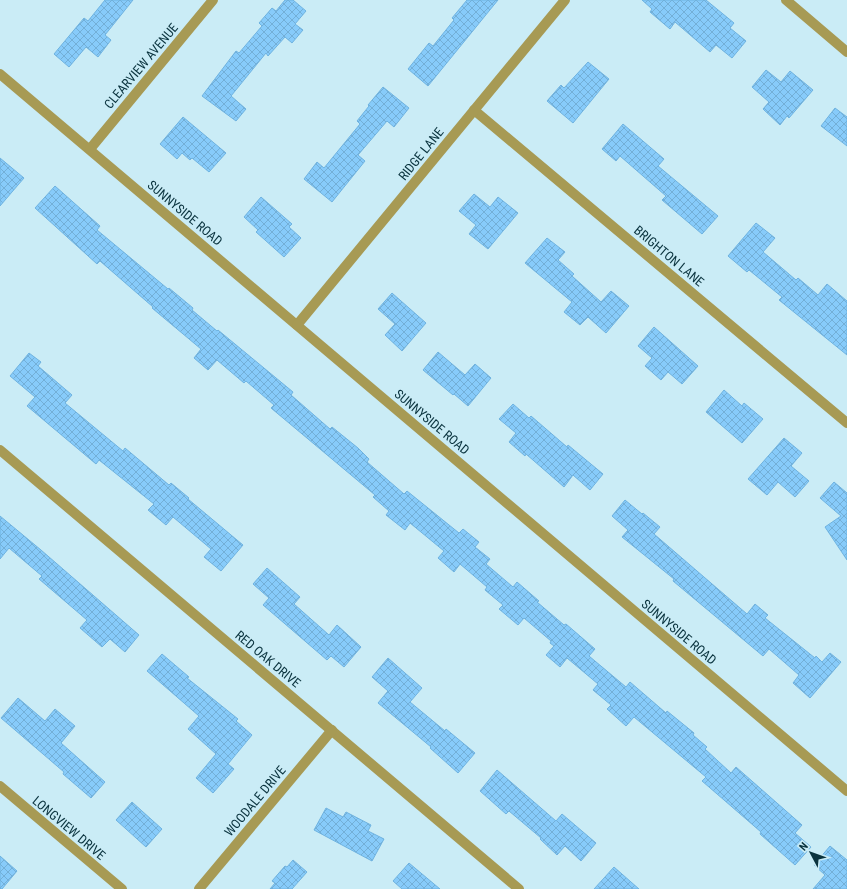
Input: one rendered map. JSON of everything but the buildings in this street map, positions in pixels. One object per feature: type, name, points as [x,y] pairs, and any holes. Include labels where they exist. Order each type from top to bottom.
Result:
[{"type":"street","name":"CLEARVIEW AVENUE","points":[[90,149],[213,0]]},
{"type":"street","name":"RIDGE LANE","points":[[297,325],[565,0]]},
{"type":"street","points":[[786,0],[847,52]]},
{"type":"street","name":"SUNNYSIDE ROAD","points":[[0,74],[847,791]]},
{"type":"street","name":"BRIGHTON LANE","points":[[474,110],[847,423]]},
{"type":"street","name":"RED OAK DRIVE","points":[[0,450],[519,889]]},
{"type":"street","name":"WOODALE DRIVE","points":[[199,889],[332,730]]},
{"type":"street","name":"LONGVIEW DRIVE","points":[[0,786],[122,889]]}]
